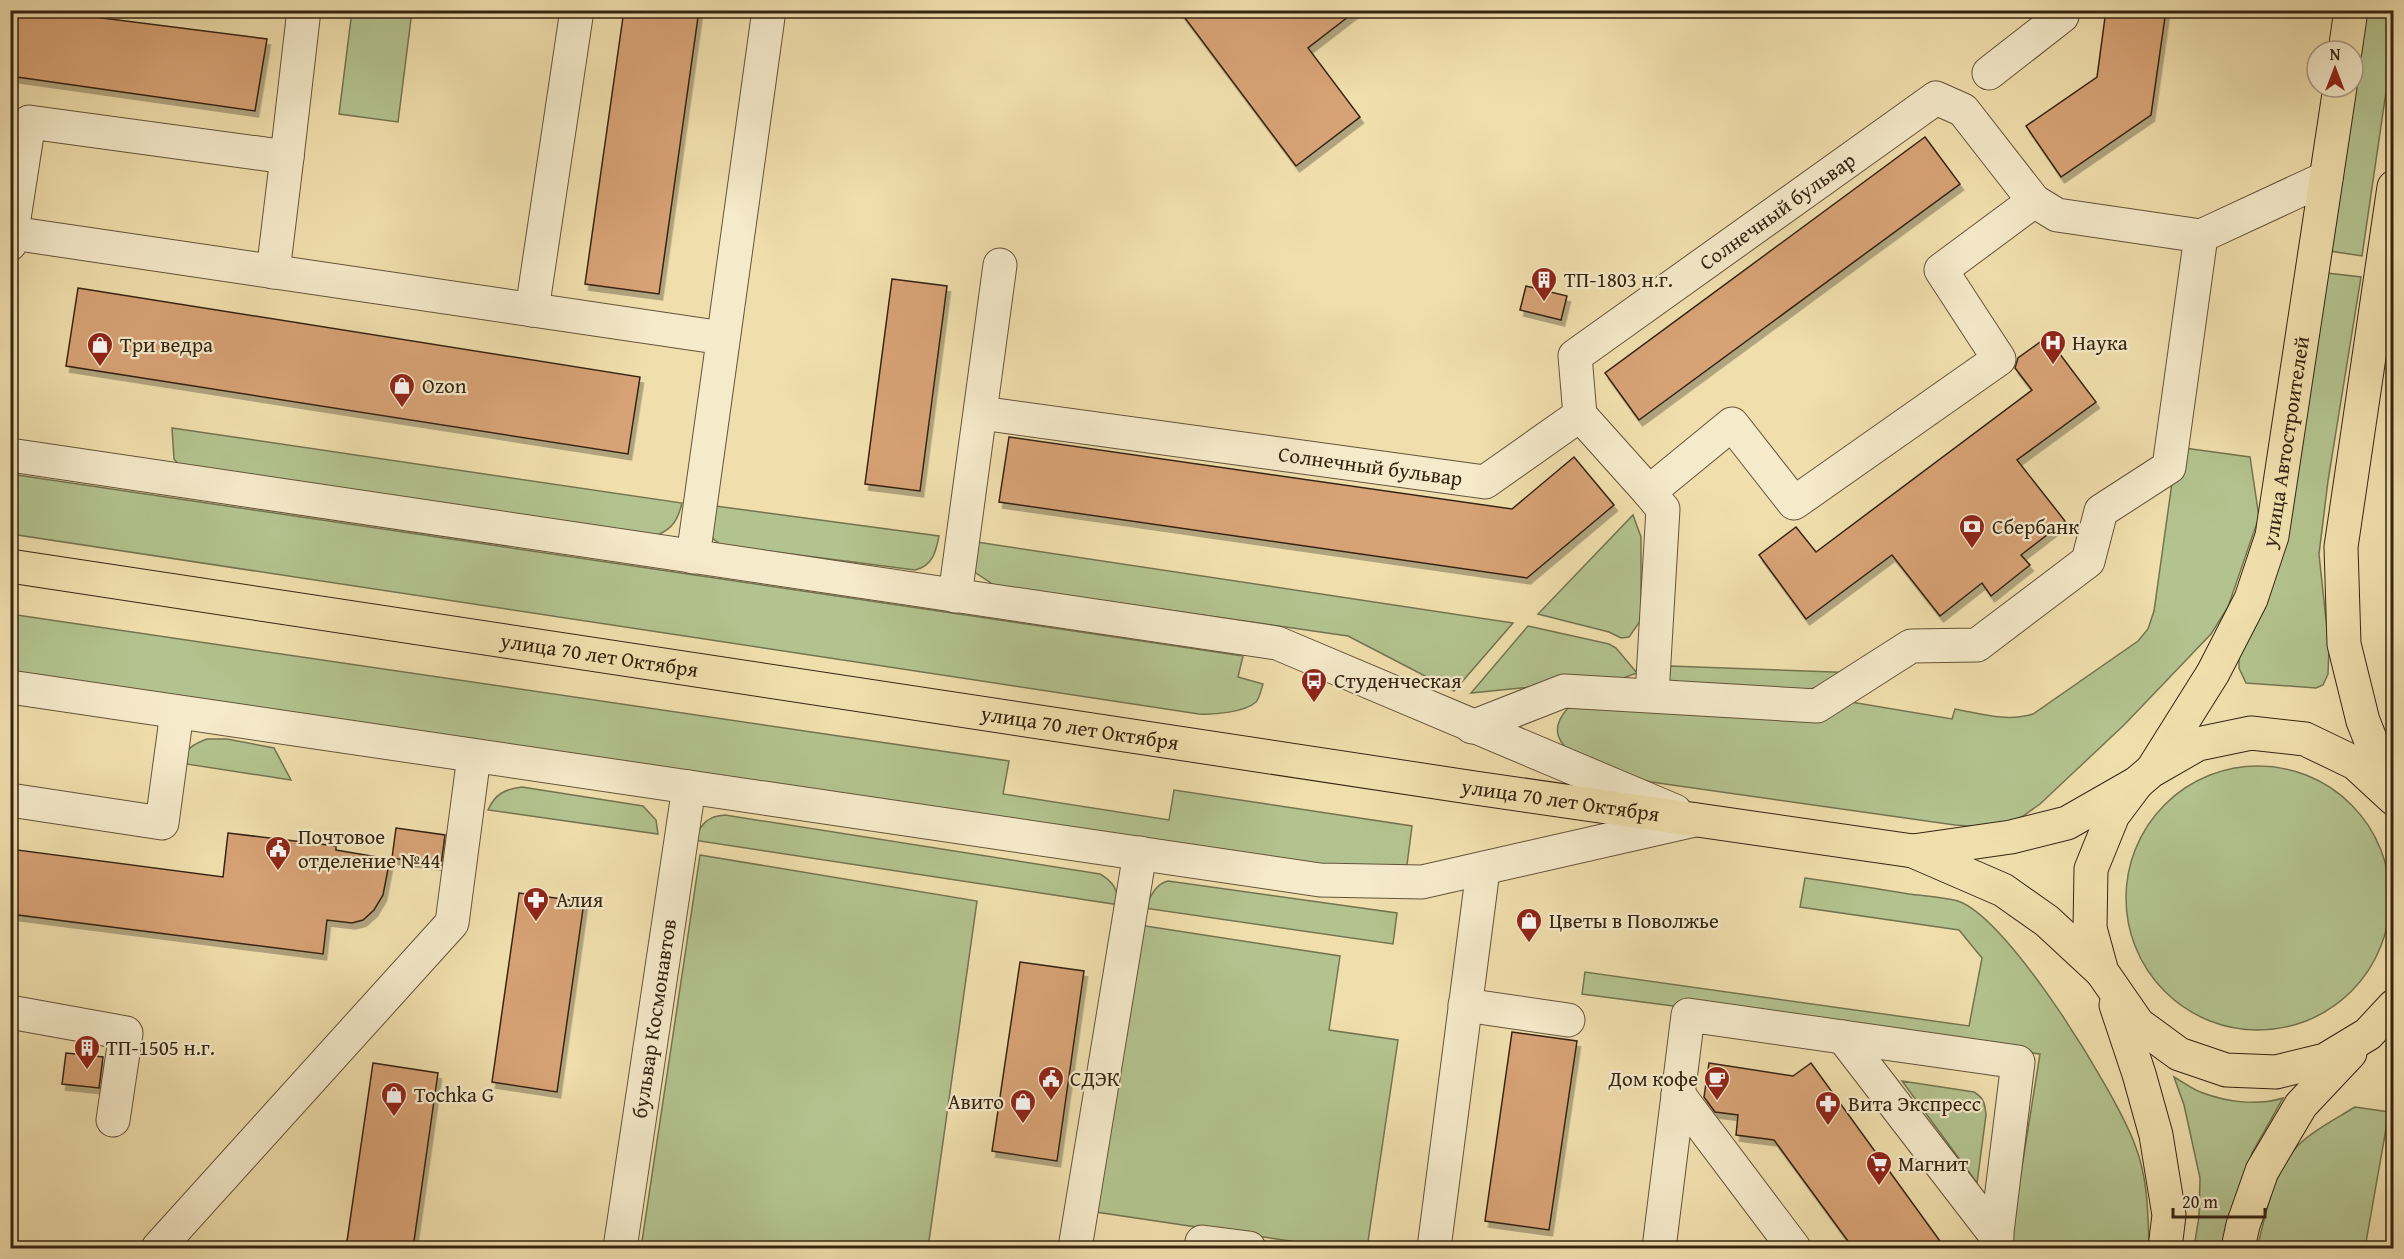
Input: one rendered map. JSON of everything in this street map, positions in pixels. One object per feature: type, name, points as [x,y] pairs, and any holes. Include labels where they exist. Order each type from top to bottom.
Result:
[{"type":"main road","points":[[2347,39],[2351,10]]},
{"type":"main road","name":"улица Автостроителей","points":[[2105,978],[2090,928],[2091,869],[2113,815],[2144,777],[2218,663],[2251,599],[2272,536],[2338,99]]},
{"type":"main road","points":[[2394,187],[2341,547],[2344,644],[2363,721],[2394,799]]},
{"type":"main road","name":"улица 70 лет Октября","points":[[10,566],[1913,851],[2011,837],[2067,823],[2198,744],[2251,733],[2306,740],[2355,763],[2394,799]]},
{"type":"main road","points":[[1913,851],[2003,890],[2048,921],[2105,978],[2138,1024],[2179,1054],[2226,1070],[2276,1072],[2325,1060],[2385,1017]]},
{"type":"main road","points":[[2105,978],[2139,1074],[2156,1135],[2169,1215],[2165,1248]]},
{"type":"main road","points":[[2238,1248],[2242,1225],[2262,1171],[2301,1105],[2385,1017]]},
{"type":"street","points":[[273,272],[304,10]]},
{"type":"street","points":[[532,310],[578,10]]},
{"type":"street","points":[[693,557],[769,10]]},
{"type":"street","points":[[1989,73],[2062,16],[2063,10]]},
{"type":"street","name":"Солнечный бульвар","points":[[981,412],[1485,482],[1580,415],[1575,356],[1936,98],[1963,110],[2034,201],[2057,215],[2201,237]]},
{"type":"street","points":[[287,158],[28,122],[11,239],[273,272],[723,338]]},
{"type":"street","points":[[1472,727],[1564,691],[1817,706],[1911,646],[1977,645],[2088,561],[2101,511],[2169,467],[2201,237],[2326,178]]},
{"type":"street","points":[[1648,492],[1732,424],[1794,503],[2000,359],[1941,270],[2034,201]]},
{"type":"street","points":[[956,596],[1000,265]]},
{"type":"street","points":[[1580,415],[1663,508],[1652,695]]},
{"type":"street","points":[[10,455],[1277,644],[1696,820]]},
{"type":"street","points":[[10,687],[1320,880],[1422,882],[1696,820]]},
{"type":"street","points":[[10,800],[162,823],[177,712]]},
{"type":"street","points":[[158,1248],[452,923],[474,756]]},
{"type":"street","name":"бульвар Космонавтов","points":[[620,1248],[689,787]]},
{"type":"street","points":[[1075,1248],[1140,853]]},
{"type":"street","points":[[1434,1248],[1483,870]]},
{"type":"street","points":[[1465,1005],[1568,1020]]},
{"type":"street","points":[[10,1011],[126,1033],[113,1120]]},
{"type":"street","points":[[1659,1248],[1688,1015],[2018,1062],[1996,1243]]},
{"type":"street","points":[[1843,1037],[1996,1243]]},
{"type":"street","points":[[1678,1094],[1794,1248]]},
{"type":"street","points":[[1201,1248],[1202,1242],[1249,1248]]},
{"type":"green space","points":[[352,11],[412,11],[398,122],[339,114]]},
{"type":"green space","points":[[2366,11],[2393,11],[2393,44],[2362,256],[2330,251],[2353,99],[2365,99],[2365,39],[2362,39]]},
{"type":"green space","points":[[2327,273],[2361,277],[2328,481],[2319,554],[2329,648],[2328,674],[2323,685],[2316,688],[2246,683],[2239,668],[2239,657]]},
{"type":"green space","points":[[172,428],[682,503],[674,523],[657,535],[179,465],[174,459]]},
{"type":"green space","points":[[2177,447],[2250,457],[2259,517],[2228,607],[2211,634],[2124,725],[2040,804],[2004,825],[1981,827],[1955,825],[1651,782],[1619,774],[1582,759],[1568,750],[1559,738],[1558,724],[1568,708],[1839,700],[1952,719],[1955,709],[2004,717],[2033,714],[2138,641],[2148,629],[2154,611]]},
{"type":"green space","points":[[10,474],[1243,656],[1238,677],[1263,684],[1256,702],[1245,708],[1229,712],[1199,714],[11,534]]},
{"type":"green space","points":[[708,505],[939,536],[930,561],[915,570],[722,545],[712,537],[708,528]]},
{"type":"green space","points":[[1633,515],[1641,537],[1641,620],[1629,637],[1621,638],[1609,632],[1538,614]]},
{"type":"green space","points":[[970,541],[1513,623],[1454,691],[1348,636],[994,585],[973,571]]},
{"type":"green space","points":[[10,614],[1009,761],[1003,794],[1169,820],[1174,790],[1412,826],[1407,865],[1313,870],[11,675]]},
{"type":"green space","points":[[1528,626],[1609,644],[1616,648],[1637,673],[1623,678],[1471,693]]},
{"type":"green space","points":[[1669,666],[1861,673],[1792,695],[1669,685]]},
{"type":"green space","points":[[207,739],[227,739],[274,748],[291,780],[180,763],[190,748]]},
{"type":"green space","points":[[2245,766],[2271,766],[2296,771],[2320,781],[2352,804],[2368,825],[2380,847],[2388,872],[2390,898],[2388,924],[2380,949],[2368,971],[2352,992],[2320,1015],[2296,1025],[2271,1030],[2245,1030],[2220,1025],[2196,1015],[2164,992],[2141,960],[2131,936],[2126,911],[2126,885],[2131,860],[2141,836],[2164,804],[2196,781],[2220,771]]},
{"type":"green space","points":[[522,787],[643,806],[656,820],[658,834],[488,810],[501,793]]},
{"type":"green space","points":[[725,815],[1100,874],[1114,887],[1120,905],[693,840],[699,829],[709,819]]},
{"type":"green space","points":[[700,855],[977,901],[928,1248],[641,1248]]},
{"type":"green space","points":[[1805,878],[1958,901],[1979,914],[2004,939],[2031,972],[2084,1049],[2124,1120],[2143,1170],[2149,1248],[2009,1248],[2040,1054],[1582,994],[1585,972],[1969,1026],[1982,958],[1959,930],[1800,907]]},
{"type":"green space","points":[[1168,881],[1397,913],[1393,944],[1144,908],[1157,888]]},
{"type":"green space","points":[[1139,925],[1340,956],[1329,1030],[1398,1040],[1367,1248],[1338,1248],[1096,1212]]},
{"type":"green space","points":[[2174,1077],[2199,1092],[2222,1099],[2263,1102],[2283,1098],[2252,1153],[2234,1218],[2230,1248],[2194,1248],[2199,1216],[2200,1178],[2184,1105]]},
{"type":"green space","points":[[1902,1081],[1974,1092],[1982,1099],[1986,1115],[1977,1183]]},
{"type":"green space","points":[[2355,1107],[2389,1112],[2365,1248],[2257,1248],[2278,1176],[2293,1151],[2310,1135]]},
{"type":"building","points":[[10,10],[39,10],[267,39],[255,111],[10,76]]},
{"type":"building","points":[[624,10],[699,10],[659,294],[585,284]]},
{"type":"building","points":[[1179,10],[1357,10],[1308,48],[1360,117],[1296,166]]},
{"type":"building","points":[[2106,10],[2166,10],[2151,115],[2061,177],[2026,126],[2097,77]]},
{"type":"building","points":[[1925,137],[1960,184],[1639,420],[1605,373]]},
{"type":"building","points":[[892,279],[947,286],[920,491],[865,484]]},
{"type":"building","name":"ТП-1803 н.г.","points":[[1526,286],[1567,296],[1561,320],[1520,310]]},
{"type":"building","points":[[78,288],[640,377],[628,454],[66,366]]},
{"type":"building","points":[[2047,337],[2096,402],[2017,460],[2065,521],[2021,555],[2030,565],[1991,596],[1982,583],[1940,616],[1892,555],[1806,619],[1759,555],[1796,527],[1816,552],[2032,390],[2015,368],[2018,358]]},
{"type":"building","points":[[1009,437],[1512,509],[1574,457],[1614,505],[1527,578],[999,502]]},
{"type":"building","points":[[396,828],[445,835],[441,865],[392,858]]},
{"type":"building","points":[[228,833],[336,846],[336,850],[390,859],[383,895],[374,910],[363,920],[352,923],[327,920],[323,954],[10,914],[10,849],[223,877]]},
{"type":"building","points":[[519,893],[584,902],[557,1092],[492,1082]]},
{"type":"building","points":[[1020,962],[1084,971],[1057,1161],[992,1151]]},
{"type":"building","points":[[1512,1032],[1577,1041],[1549,1230],[1485,1221]]},
{"type":"building","name":"ТП-1505 н.г.","points":[[66,1053],[103,1057],[99,1088],[62,1084]]},
{"type":"building","points":[[373,1063],[438,1073],[413,1248],[346,1248]]},
{"type":"building","points":[[1709,1063],[1793,1076],[1811,1063],[1945,1248],[1853,1248],[1774,1140],[1736,1135],[1738,1115],[1715,1112],[1704,1097]]},
{"type":"place","name":"ТП-1803 н.г.","points":[[1544,303]]},
{"type":"place","name":"Наука","points":[[2053,366]]},
{"type":"place","name":"Три ведра","points":[[100,368]]},
{"type":"place","name":"Ozon","points":[[402,409]]},
{"type":"place","name":"Сбербанк","points":[[1972,550]]},
{"type":"place","name":"Студенческая","points":[[1314,704]]},
{"type":"place","name":"Почтовое отделение №44","points":[[278,872]]},
{"type":"place","name":"Алия","points":[[536,923]]},
{"type":"place","name":"Цветы в Поволжье","points":[[1529,944]]},
{"type":"place","name":"ТП-1505 н.г.","points":[[87,1071]]},
{"type":"place","name":"СДЭК","points":[[1051,1102]]},
{"type":"place","name":"Дом кофе","points":[[1717,1102]]},
{"type":"place","name":"Tochka G","points":[[394,1118]]},
{"type":"place","name":"Авито","points":[[1023,1125]]},
{"type":"place","name":"Вита Экспресс","points":[[1828,1127]]},
{"type":"place","name":"Магнит","points":[[1879,1187]]}]
